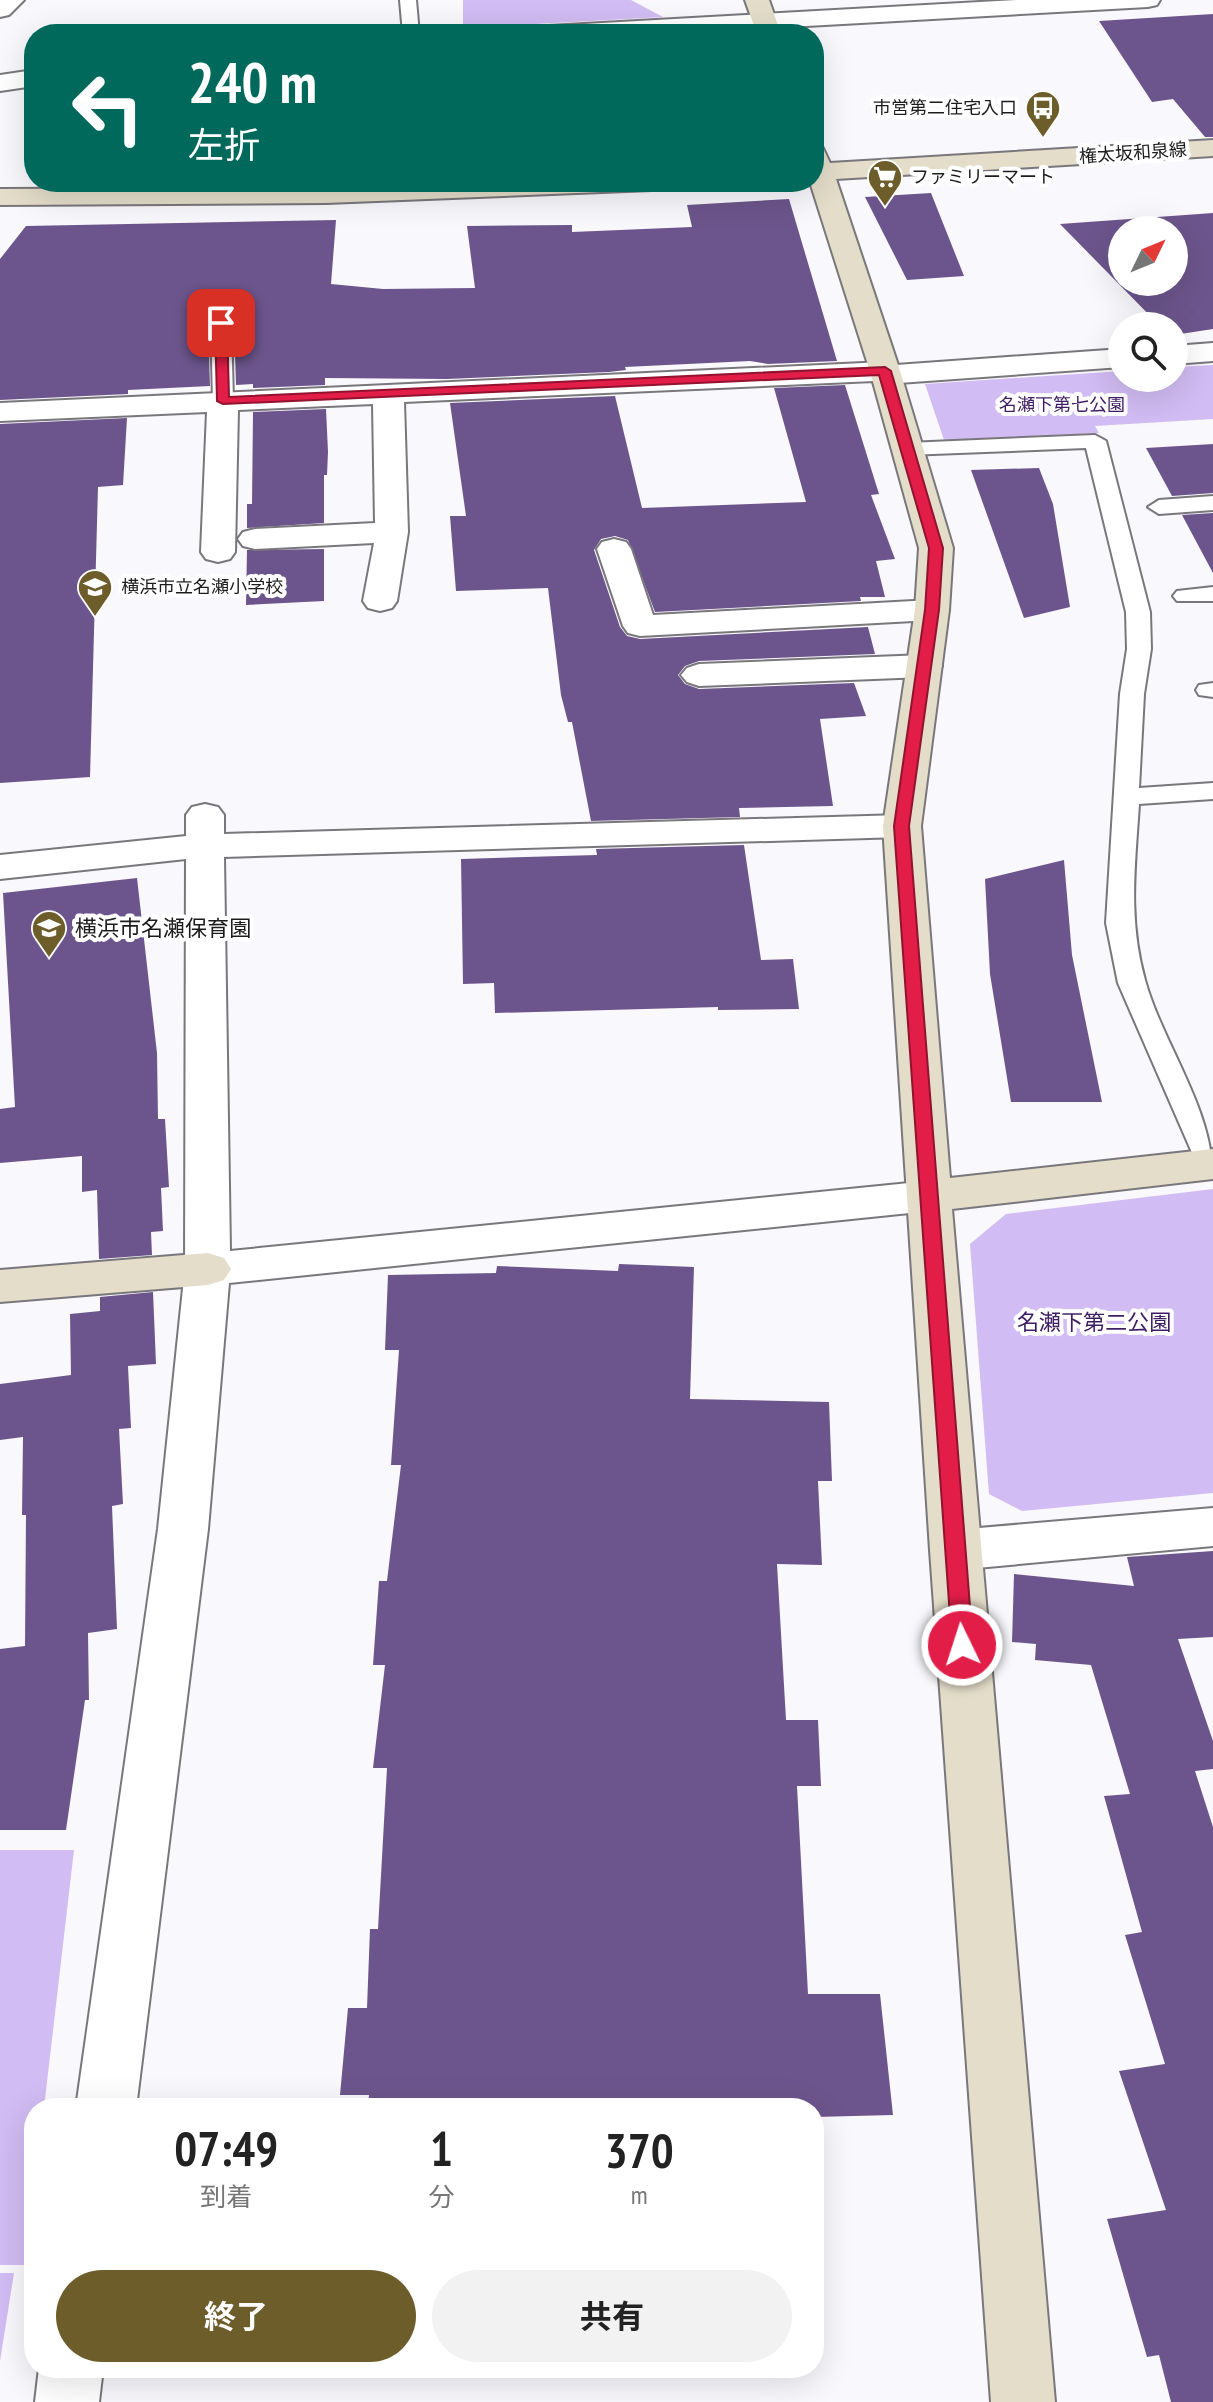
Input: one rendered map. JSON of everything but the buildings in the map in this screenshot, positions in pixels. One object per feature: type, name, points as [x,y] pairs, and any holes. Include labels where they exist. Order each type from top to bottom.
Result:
[{"type":"street","points":[[0,10],[12,0]]},
{"type":"street","points":[[686,24],[1148,0]]},
{"type":"street","points":[[0,83],[24,79]]},
{"type":"street","name":"権太坂和泉線","points":[[824,166],[1213,148]]},
{"type":"street","points":[[824,190],[885,373],[936,548],[932,610],[902,826],[955,1550],[1023,2402]]},
{"type":"street","points":[[0,197],[466,192]]},
{"type":"street","points":[[1188,354],[1213,352]]},
{"type":"street","points":[[0,412],[388,392],[885,373],[1108,359]]},
{"type":"street","points":[[380,601],[392,532],[388,392]]},
{"type":"street","points":[[218,552],[223,401]]},
{"type":"street","points":[[255,539],[392,532]]},
{"type":"street","points":[[614,549],[640,626],[932,610]]},
{"type":"street","points":[[699,675],[924,666]]},
{"type":"street","points":[[0,867],[204,830],[902,826]]},
{"type":"street","points":[[107,2098],[183,1529],[208,1269],[204,830]]},
{"type":"street","points":[[0,1286],[208,1269],[1212,1164]]},
{"type":"street","points":[[955,1550],[1213,1527]]},
{"type":"street","points":[[67,2402],[70,2378]]},
{"type":"lane","points":[[408,0],[410,24]]},
{"type":"lane","points":[[221,323],[223,401]]},
{"type":"lane","points":[[907,449],[1095,441],[1138,612],[1139,649],[1132,694],[1119,923],[1132,983],[1212,1164]]},
{"type":"lane","points":[[1159,507],[1213,503]]},
{"type":"lane","points":[[1185,596],[1213,594]]},
{"type":"lane","points":[[1126,797],[1213,791]]},
{"type":"green space","points":[[463,0],[631,0],[663,17],[536,24],[463,24]]},
{"type":"green space","name":"名瀬下第七公園","points":[[1213,365],[1213,419],[1095,426],[1099,433],[944,440],[925,384],[1108,372],[1108,392],[1188,392],[1188,366]]},
{"type":"green space","name":"名瀬下第二公園","points":[[1213,1189],[1213,1493],[1022,1511],[989,1494],[970,1244],[1006,1214]]},
{"type":"green space","points":[[0,1850],[74,1850],[45,2098],[24,2098],[24,2265],[0,2265]]},
{"type":"green space","points":[[0,2273],[14,2273],[0,2361]]},
{"type":"place","name":"市営第二住宅入口","points":[[1043,139]]},
{"type":"place","name":"ファミリーマート","points":[[885,208]]},
{"type":"place","name":"横浜市立名瀬小学校","points":[[95,618]]},
{"type":"place","name":"横浜市名瀬保育園","points":[[49,959]]},
{"type":"route","points":[[221,323],[223,401],[885,371],[936,548],[932,610],[902,826],[962,1645]]}]
